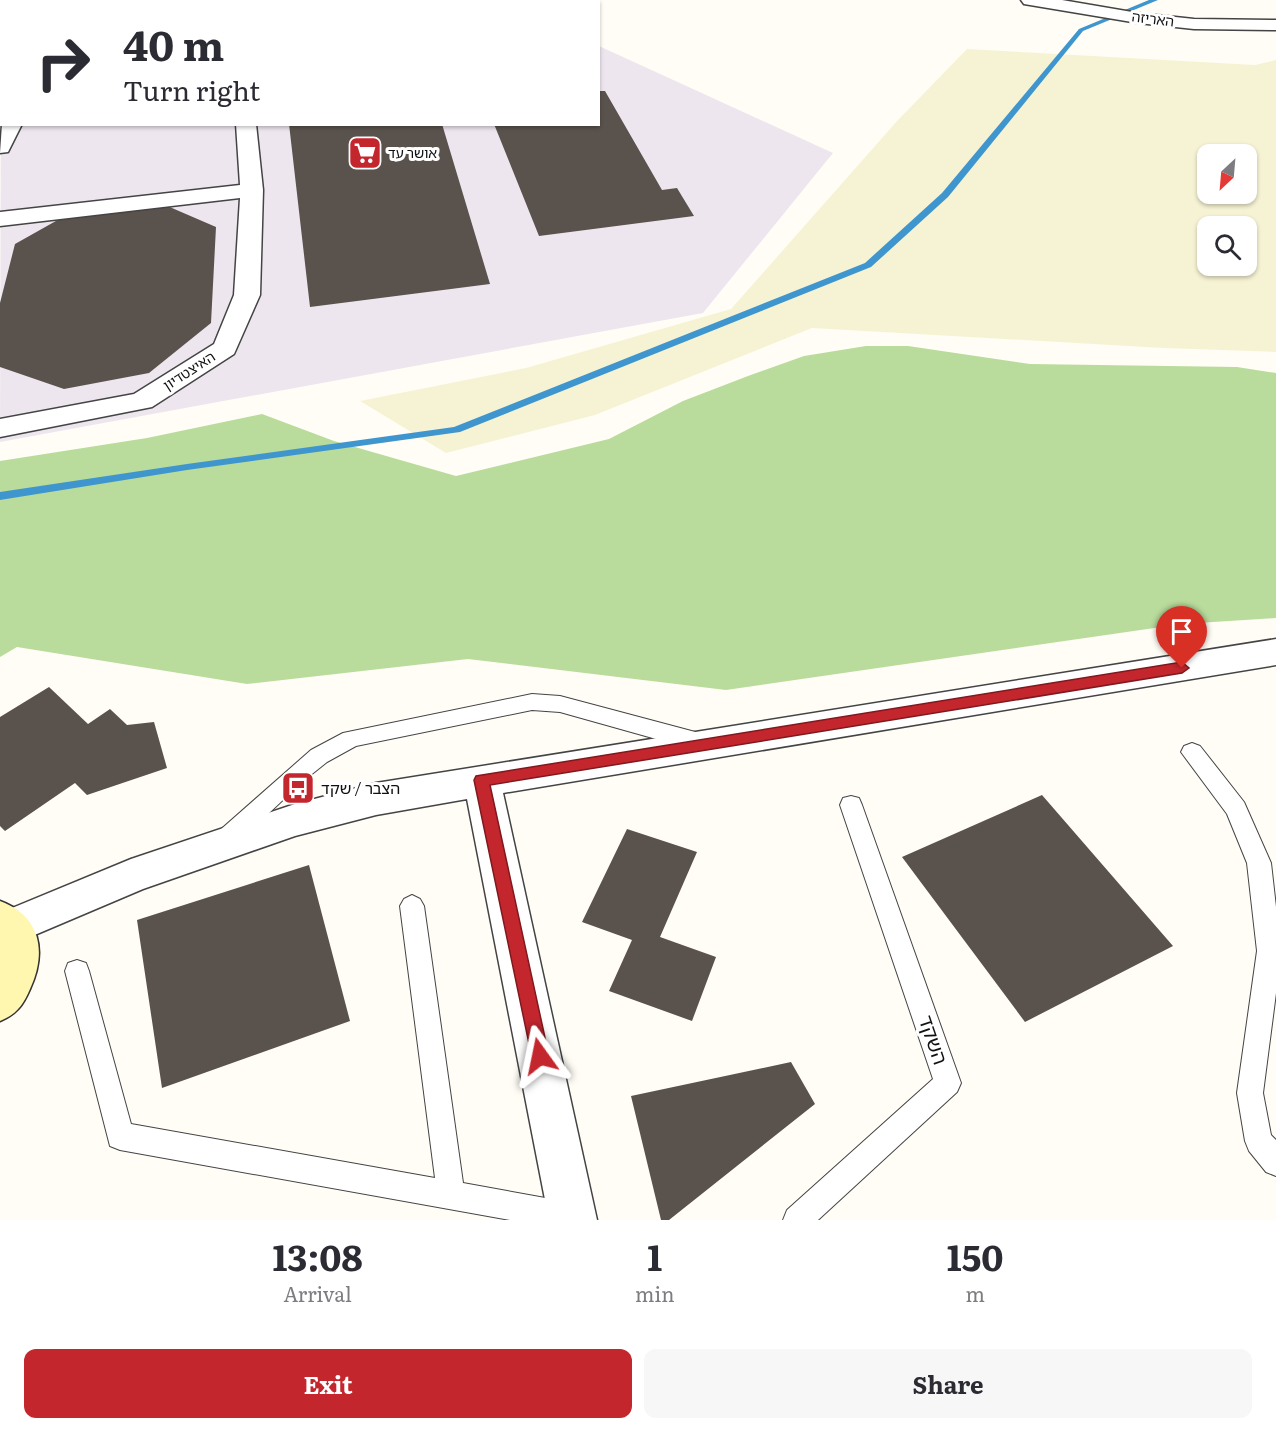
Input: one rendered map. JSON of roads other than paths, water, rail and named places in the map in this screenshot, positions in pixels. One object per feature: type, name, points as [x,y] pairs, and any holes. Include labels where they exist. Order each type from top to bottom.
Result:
[{"type":"street","name":"האריזה","points":[[1030,0],[1138,18],[1194,24],[1276,25]]},
{"type":"street","points":[[0,147],[11,126]]},
{"type":"street","name":"האיצטדיון","points":[[0,428],[142,401],[225,348],[248,295],[252,190],[246,126]]},
{"type":"street","points":[[0,219],[252,190]]},
{"type":"street","points":[[0,1001],[11,986],[19,964],[19,944],[5,923],[131,876],[295,820],[376,799],[482,780],[1276,652]]},
{"type":"street","points":[[482,780],[573,1219]]},
{"type":"lane","points":[[218,847],[294,776],[319,756],[351,739],[362,736],[532,702],[560,704],[710,745]]},
{"type":"lane","points":[[1192,752],[1236,809],[1259,863],[1269,951],[1250,1093],[1259,1141],[1276,1162]]},
{"type":"lane","name":"השקד","points":[[797,1220],[948,1083],[851,805]]},
{"type":"lane","points":[[412,906],[451,1195]]},
{"type":"lane","points":[[77,971],[120,1137],[451,1195],[573,1219]]},
{"type":"waterway","points":[[0,496],[187,467],[456,430],[868,265],[945,195],[1081,30],[1155,0]]},
{"type":"place","name":"אושר עד","points":[[365,153]]},
{"type":"place","name":"הצבר / שקד","points":[[298,788]]}]
